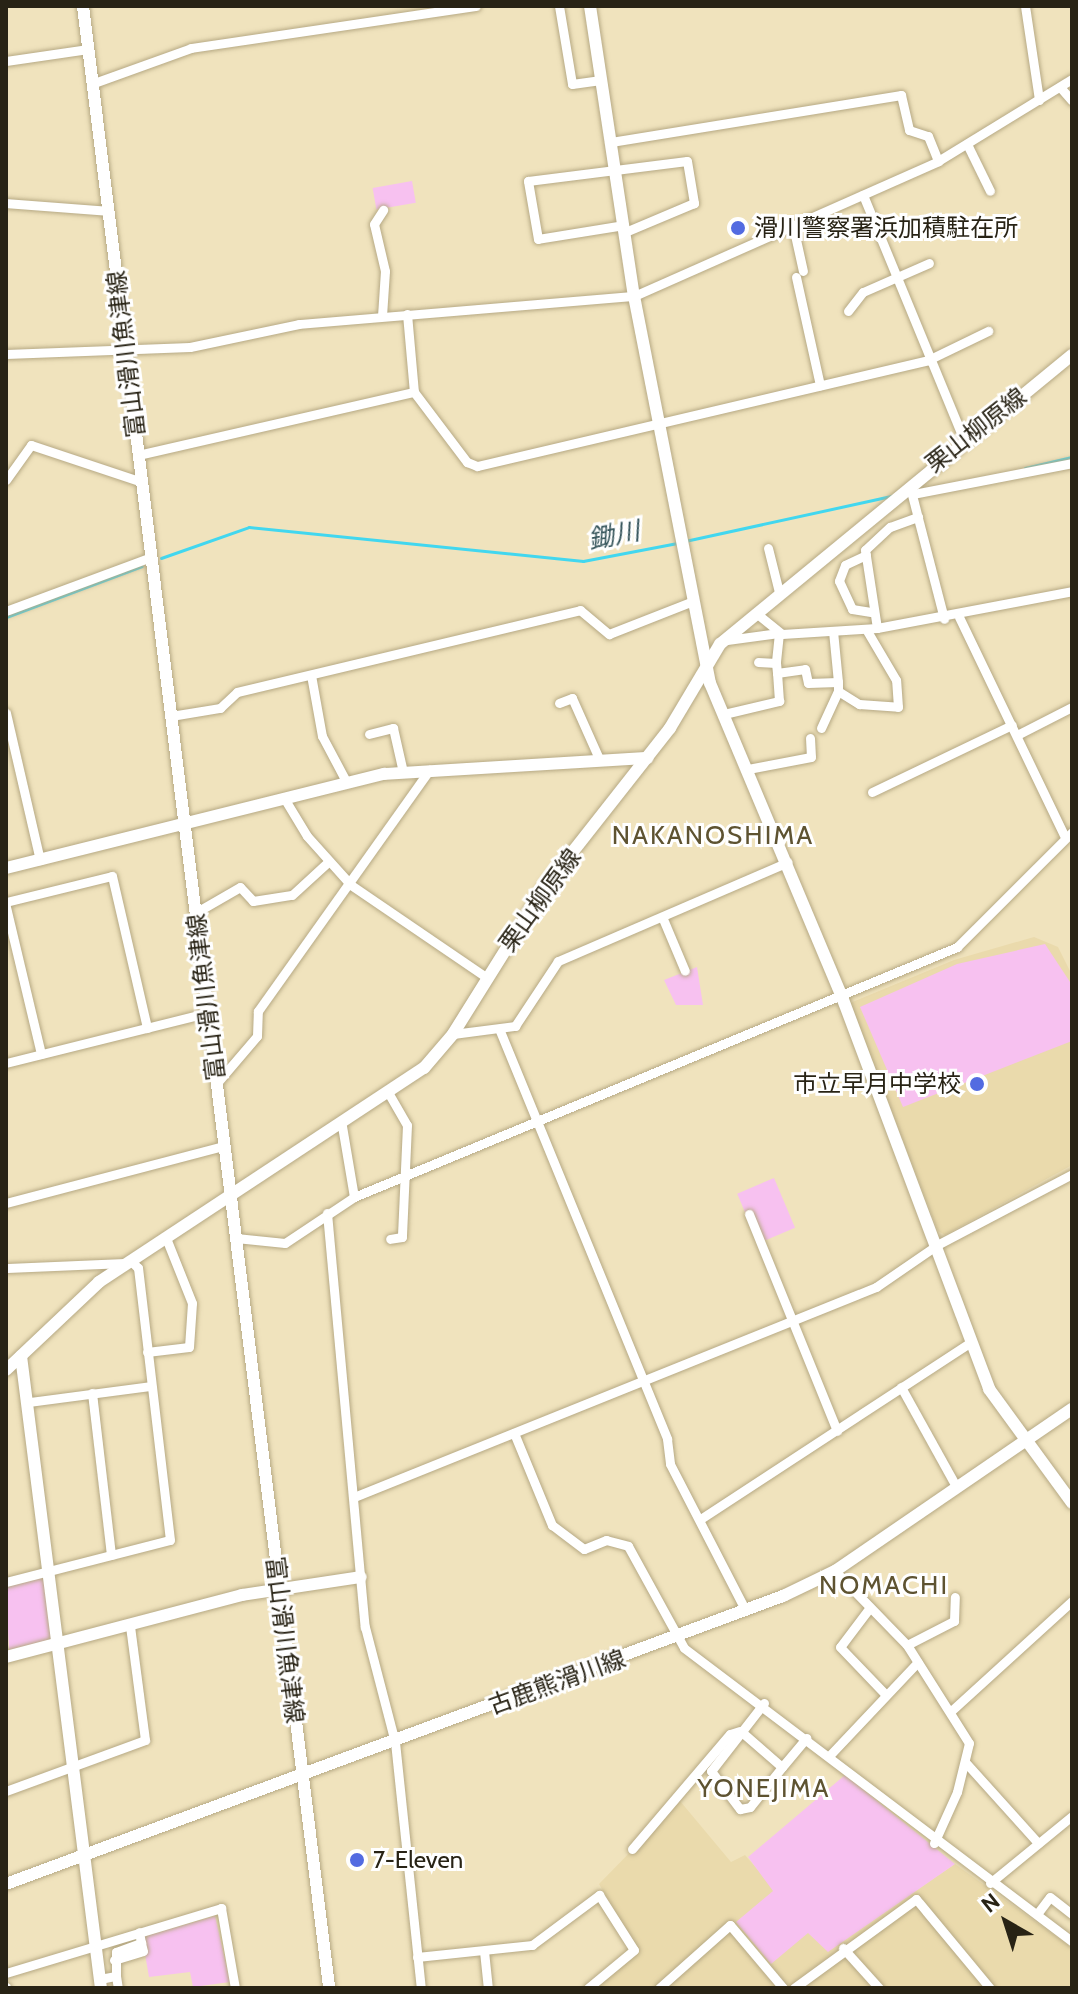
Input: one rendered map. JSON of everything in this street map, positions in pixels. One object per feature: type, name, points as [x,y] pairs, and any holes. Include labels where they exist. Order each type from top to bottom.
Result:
[{"type":"main road","name":"富山滑川魚津線","points":[[83,6],[329,1988]]},
{"type":"main road","points":[[590,6],[634,296],[706,665],[842,997],[971,1342],[1000,1411],[1072,1503]]},
{"type":"main road","name":"栗山柳原線","points":[[6,1370],[128,1262],[342,1126],[424,1068],[453,1034],[545,887],[648,758],[725,640],[779,592],[910,490],[964,440],[1072,355]]},
{"type":"main road","points":[[6,868],[284,798],[403,772],[648,758]]},
{"type":"main road","points":[[21,1356],[100,1984]]},
{"type":"main road","name":"古鹿熊滑川線","points":[[6,1884],[746,1611],[835,1571],[1072,1409]]},
{"type":"main road","points":[[6,1657],[279,1588],[361,1577]]},
{"type":"street","points":[[94,83],[191,48],[476,6]]},
{"type":"street","points":[[559,6],[572,84],[601,80]]},
{"type":"street","points":[[1025,6],[1039,100]]},
{"type":"street","points":[[6,61],[88,49]]},
{"type":"street","points":[[6,354],[190,347],[382,316],[634,296],[938,161],[1072,79]]},
{"type":"street","points":[[1060,87],[1072,101]]},
{"type":"street","points":[[611,142],[901,95],[909,130],[928,136],[938,161]]},
{"type":"street","points":[[967,144],[990,191]]},
{"type":"street","points":[[687,161],[694,203],[624,229],[538,239],[528,181],[687,161]]},
{"type":"street","points":[[863,195],[928,360],[964,440]]},
{"type":"street","points":[[6,203],[109,211]]},
{"type":"street","points":[[382,316],[385,271],[374,224],[383,210]]},
{"type":"street","points":[[793,226],[820,385]]},
{"type":"street","points":[[848,311],[863,292],[929,263]]},
{"type":"street","points":[[407,314],[414,392],[467,462],[477,466],[928,360],[988,331]]},
{"type":"street","points":[[138,455],[414,392]]},
{"type":"street","points":[[6,480],[31,445],[142,482]]},
{"type":"street","points":[[944,619],[910,490],[1072,463]]},
{"type":"street","points":[[871,612],[852,609],[839,581],[845,565],[866,555],[890,527],[918,517]]},
{"type":"street","points":[[768,548],[779,592]]},
{"type":"street","points":[[866,555],[871,612],[877,628]]},
{"type":"street","points":[[6,611],[151,557]]},
{"type":"street","points":[[725,640],[779,633],[877,628],[959,617],[1072,591]]},
{"type":"street","points":[[171,716],[220,708],[237,692],[580,610],[609,634],[693,601]]},
{"type":"street","points":[[756,613],[779,633]]},
{"type":"street","points":[[236,1238],[285,1243],[354,1197],[539,1125],[842,997],[975,934],[1068,834],[959,617]]},
{"type":"street","points":[[758,662],[777,668],[805,669],[808,683],[838,686],[859,704],[898,707],[896,680],[866,629]]},
{"type":"street","points":[[821,728],[838,686],[833,631]]},
{"type":"street","points":[[724,714],[779,701],[779,633]]},
{"type":"street","points":[[311,675],[322,736],[347,783]]},
{"type":"street","points":[[559,703],[572,698],[600,761]]},
{"type":"street","points":[[872,792],[1072,707]]},
{"type":"street","points":[[6,713],[11,754],[40,860]]},
{"type":"street","points":[[369,734],[393,728],[403,772]]},
{"type":"street","points":[[748,769],[811,757],[810,738]]},
{"type":"street","points":[[216,1084],[257,1036],[258,1011],[351,885],[429,770]]},
{"type":"street","points":[[284,798],[328,862],[351,885],[486,977]]},
{"type":"street","points":[[195,913],[240,887],[253,901],[292,895],[328,862]]},
{"type":"street","points":[[453,1034],[500,1031],[524,1019],[558,961],[663,919],[788,862]]},
{"type":"street","points":[[41,1054],[6,904],[112,876],[147,1028]]},
{"type":"street","points":[[663,919],[685,971]]},
{"type":"street","points":[[6,1063],[207,1013]]},
{"type":"street","points":[[500,1031],[667,1439],[670,1464],[702,1518],[746,1611]]},
{"type":"street","points":[[389,1094],[407,1125],[402,1237],[390,1239]]},
{"type":"street","points":[[342,1126],[354,1197]]},
{"type":"street","points":[[6,1203],[224,1146]]},
{"type":"street","points":[[354,1497],[876,1287],[937,1245],[1072,1174]]},
{"type":"street","points":[[327,1213],[365,1627],[395,1742],[421,1988]]},
{"type":"street","points":[[749,1214],[837,1431]]},
{"type":"street","points":[[147,1352],[189,1347],[192,1303],[166,1238]]},
{"type":"street","points":[[6,1268],[128,1262],[138,1268],[170,1540],[6,1582]]},
{"type":"street","points":[[702,1518],[971,1342]]},
{"type":"street","points":[[29,1402],[151,1386]]},
{"type":"street","points":[[901,1387],[957,1488]]},
{"type":"street","points":[[92,1393],[111,1555]]},
{"type":"street","points":[[514,1433],[552,1525],[584,1549],[606,1540],[628,1546],[677,1637],[764,1703],[934,1843],[1072,1941]]},
{"type":"street","points":[[835,1571],[868,1610],[907,1645],[969,1743],[966,1763],[934,1843]]},
{"type":"street","points":[[907,1645],[954,1621],[955,1597]]},
{"type":"street","points":[[950,1712],[1072,1601]]},
{"type":"street","points":[[868,1610],[840,1647],[886,1695]]},
{"type":"street","points":[[6,1791],[145,1740],[130,1626]]},
{"type":"street","points":[[829,1756],[918,1662]]},
{"type":"street","points":[[764,1703],[711,1771],[740,1809],[750,1807],[806,1738]]},
{"type":"street","points":[[742,1732],[782,1767]]},
{"type":"street","points":[[632,1849],[703,1763],[742,1732]]},
{"type":"street","points":[[966,1763],[1038,1843]]},
{"type":"street","points":[[990,1883],[1072,1816]]},
{"type":"street","points":[[417,1957],[532,1945],[599,1895],[634,1950],[588,1988]]},
{"type":"street","points":[[1037,1914],[1050,1897],[1072,1914]]},
{"type":"street","points":[[794,1988],[843,1948],[916,1899],[992,1988]]},
{"type":"street","points":[[6,1973],[221,1908],[235,1988]]},
{"type":"street","points":[[659,1988],[730,1925],[783,1988]]},
{"type":"street","points":[[118,1988],[114,1960],[116,1952],[143,1951],[139,1932]]},
{"type":"street","points":[[843,1948],[879,1988]]},
{"type":"street","points":[[484,1951],[488,1988]]},
{"type":"street","points":[[100,1984],[116,1976]]},
{"type":"shaded area","points":[[412,181],[416,203],[376,210],[373,188]]},
{"type":"shaded area","name":"市立早月中学校","points":[[1034,937],[1058,947],[1072,975],[1072,1165],[945,1235],[938,1231],[850,1003],[954,960]]},
{"type":"shaded area","points":[[1045,944],[1072,985],[1072,1041],[903,1107],[860,1007],[957,964]]},
{"type":"shaded area","points":[[697,967],[703,1005],[676,1005],[664,980]]},
{"type":"shaded area","points":[[774,1178],[795,1228],[758,1243],[737,1194]]},
{"type":"shaded area","points":[[45,1577],[52,1640],[9,1650],[6,1587]]},
{"type":"shaded area","points":[[845,1775],[955,1864],[828,1952],[808,1933],[771,1964],[736,1922],[773,1891],[748,1857]]},
{"type":"shaded area","points":[[680,1801],[731,1862],[745,1855],[828,1951],[955,1864],[1072,1948],[1070,1988],[594,1988],[639,1951],[599,1884]]},
{"type":"shaded area","points":[[215,1916],[230,1982],[193,1987],[190,1972],[149,1977],[142,1937]]},
{"type":"waterway","name":"鋤川","points":[[1025,468],[1072,457]]},
{"type":"waterway","name":"鋤川","points":[[685,541],[892,496]]},
{"type":"waterway","name":"鋤川","points":[[161,558],[249,527],[583,561],[677,543]]},
{"type":"waterway","name":"鋤川","points":[[6,617],[142,566]]},
{"type":"place","name":"滑川警察署浜加積駐在所","points":[[738,228]]},
{"type":"place","name":"市立早月中学校","points":[[977,1084]]},
{"type":"place","name":"7-Eleven","points":[[357,1860]]},
{"type":"district","name":"NAKANOSHIMA","points":[[713,836]]},
{"type":"district","name":"NOMACHI","points":[[884,1586]]},
{"type":"district","name":"YONEJIMA","points":[[764,1789]]}]
